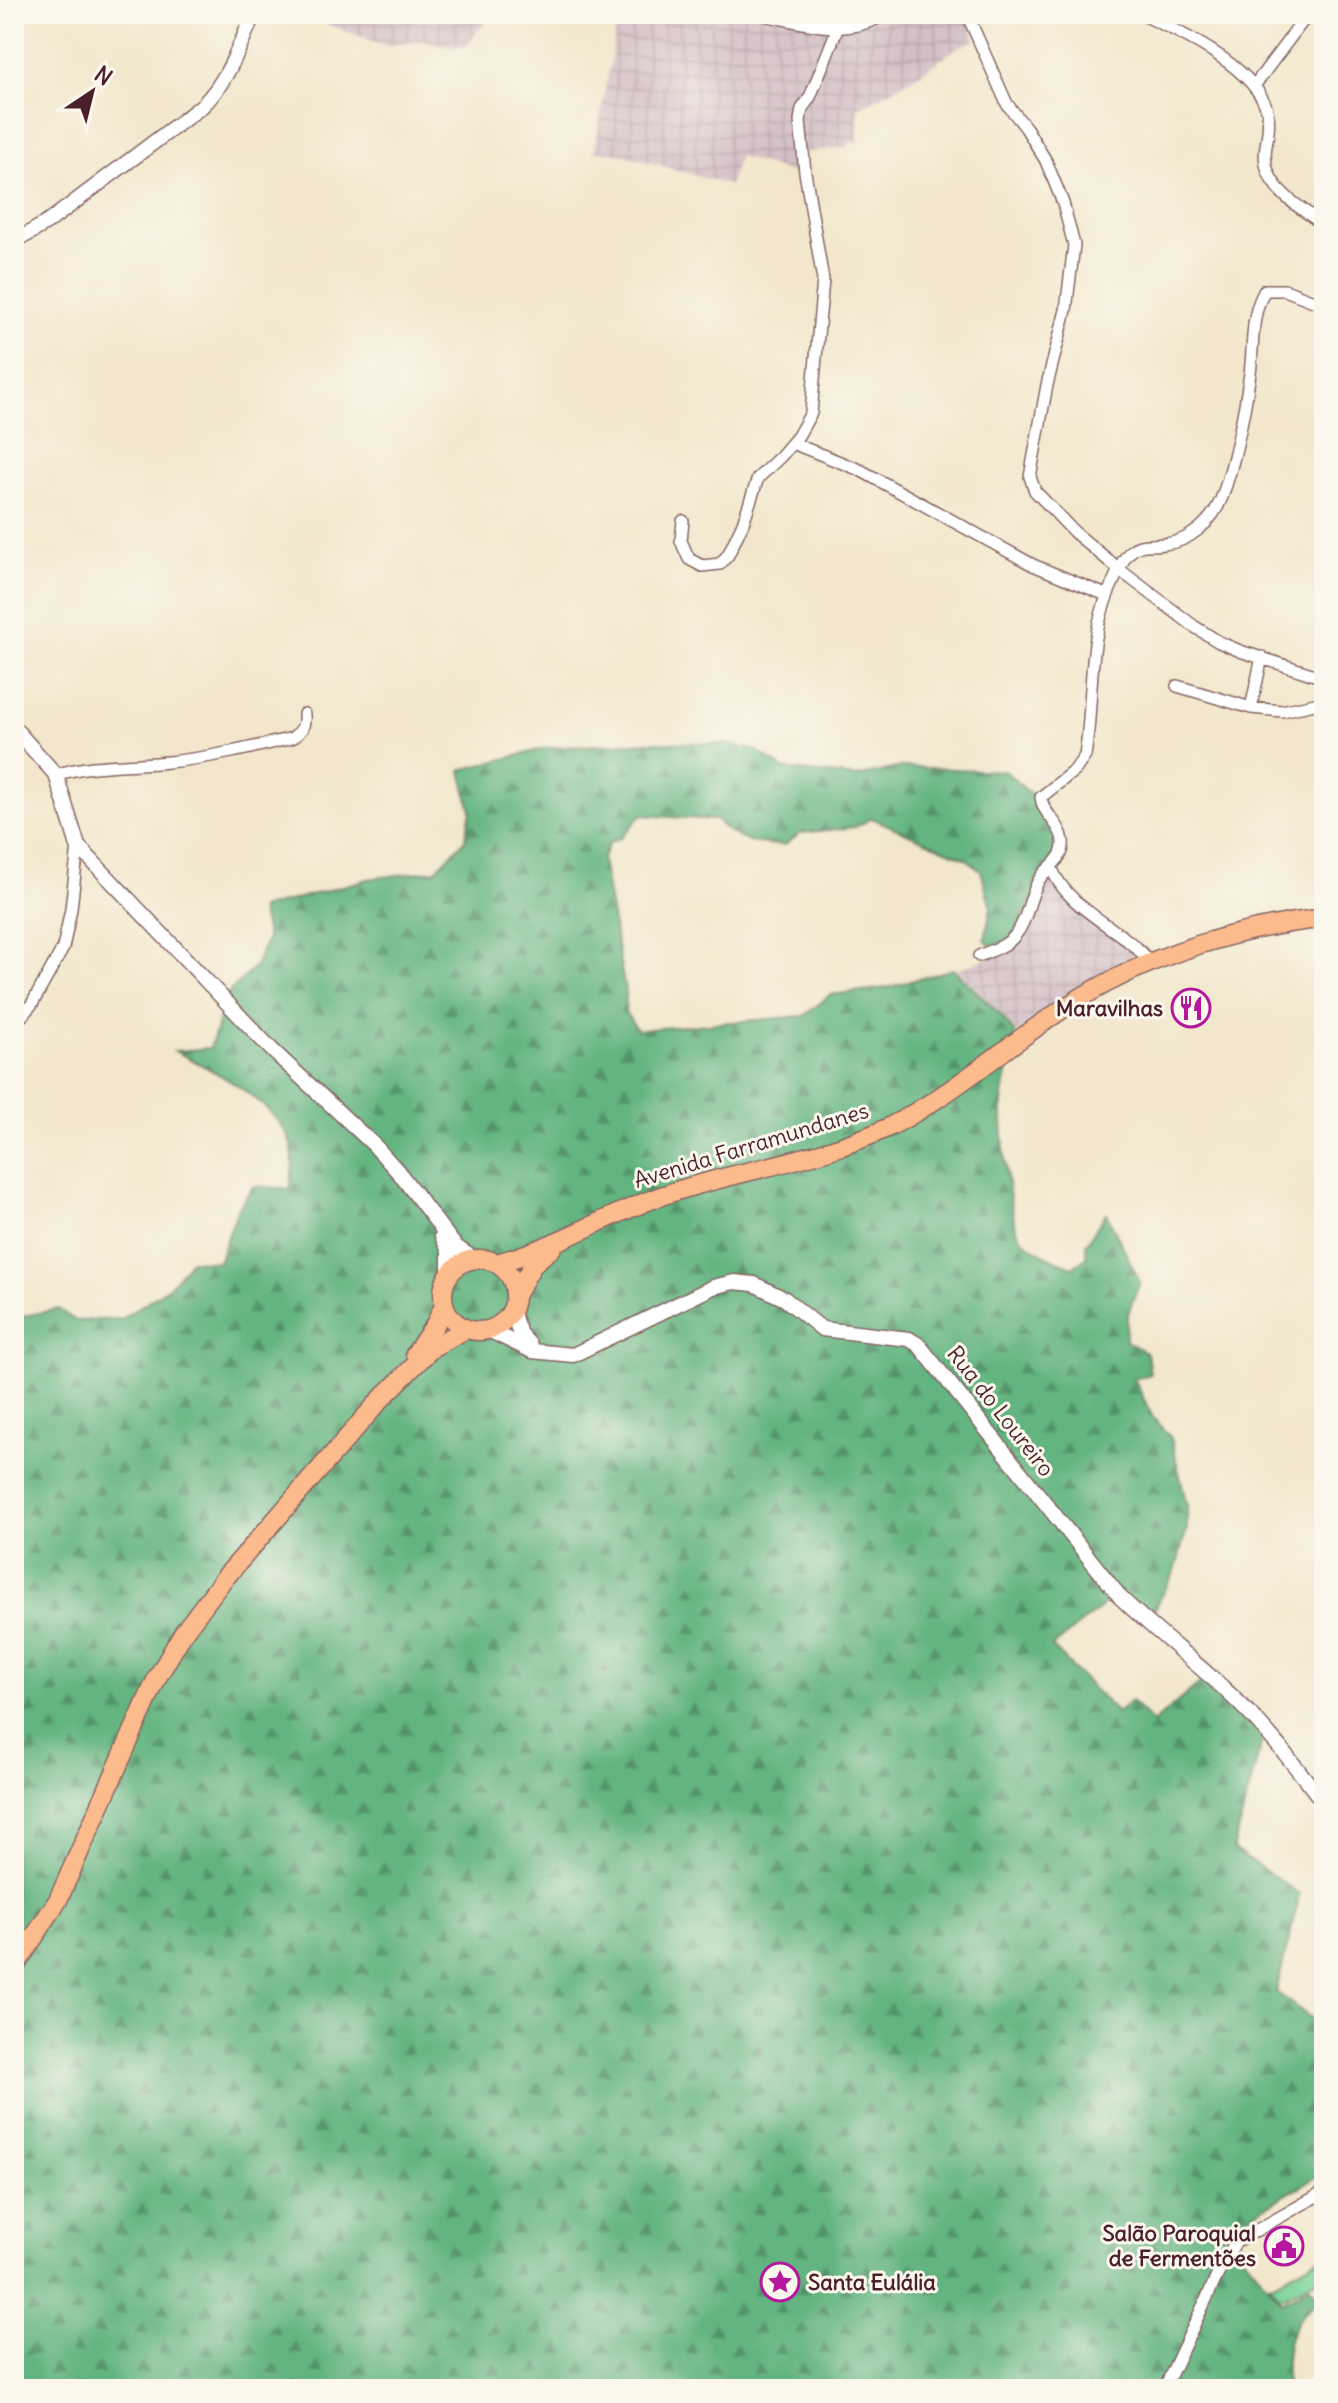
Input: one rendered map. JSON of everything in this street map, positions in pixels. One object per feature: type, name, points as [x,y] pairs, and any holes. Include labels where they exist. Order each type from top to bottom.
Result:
[{"type":"main road","name":"Avenida Farramundanes","points":[[574,1232],[666,1195],[810,1156],[888,1127],[950,1091],[1084,996],[1149,961],[1235,933],[1324,918]]},
{"type":"main road","points":[[496,1263],[574,1232]]},
{"type":"main road","points":[[381,1399],[445,1338],[466,1329],[488,1330],[506,1320],[534,1263],[574,1232]]},
{"type":"main road","points":[[466,1329],[449,1315],[444,1305],[444,1283],[456,1266],[474,1259],[496,1263],[510,1276],[514,1303]]},
{"type":"main road","points":[[14,1968],[58,1900],[157,1678],[183,1633],[232,1570],[381,1399],[425,1341],[444,1305]]},
{"type":"street","points":[[14,238],[48,222],[214,95],[254,14]]},
{"type":"street","points":[[766,14],[838,27],[861,23],[881,14]]},
{"type":"street","points":[[967,14],[1007,104],[1046,161],[1063,203],[1074,245],[1066,310],[1047,385],[1030,477],[1035,491],[1052,511],[1119,569],[1195,627],[1219,642],[1324,681],[1321,702],[1282,711],[1251,708],[1177,686]]},
{"type":"street","points":[[1141,14],[1200,43],[1254,86],[1266,105],[1269,124],[1263,161],[1268,178],[1282,194],[1324,225]]},
{"type":"street","points":[[1254,86],[1308,14]]},
{"type":"street","points":[[683,521],[681,541],[689,559],[702,566],[720,564],[728,555],[743,523],[758,478],[792,443],[811,413],[823,280],[800,121],[802,109],[810,97],[838,27]]},
{"type":"street","points":[[979,956],[1016,936],[1040,878],[1061,855],[1063,840],[1055,823],[1041,806],[1041,797],[1075,770],[1085,756],[1095,633],[1106,595],[1119,569],[1132,549],[1144,544],[1180,542],[1215,512],[1233,460],[1250,374],[1253,326],[1259,299],[1265,290],[1285,290],[1324,305]]},
{"type":"street","points":[[792,443],[860,470],[1033,565],[1106,595]]},
{"type":"street","points":[[1251,708],[1262,657]]},
{"type":"street","points":[[56,775],[75,769],[169,762],[292,738],[301,732],[305,724],[304,714]]},
{"type":"street","points":[[14,728],[56,775],[78,846],[63,948],[32,1004],[14,1025]]},
{"type":"street","points":[[78,846],[273,1051],[375,1146],[455,1246],[474,1259]]},
{"type":"street","points":[[1051,867],[1057,882],[1074,899],[1149,961]]},
{"type":"street","points":[[437,1225],[449,1251],[449,1274]]},
{"type":"street","name":"Rua do Loureiro","points":[[488,1330],[532,1351],[573,1355],[713,1287],[734,1282],[754,1284],[785,1299],[822,1329],[909,1339],[919,1345],[1121,1598],[1245,1708],[1324,1803]]},
{"type":"street","points":[[514,1303],[520,1334],[543,1354]]},
{"type":"street","points":[[1164,2389],[1225,2259],[1236,2242],[1324,2192]]},
{"type":"shaded area","points":[[311,14],[491,14],[466,47],[444,46],[425,40],[387,46],[328,25]]},
{"type":"shaded area","points":[[619,14],[969,14],[975,40],[858,108],[858,142],[848,143],[848,147],[800,153],[801,176],[739,156],[729,185],[614,152],[594,152]]},
{"type":"shaded area","points":[[1050,870],[1055,883],[1146,957],[1119,963],[1017,1033],[1002,1014],[956,970],[1008,950],[1021,940],[1043,878]]},
{"type":"green space","points":[[649,742],[730,744],[757,751],[784,769],[856,777],[902,767],[1005,771],[1034,797],[1038,811],[1057,837],[1058,849],[1014,935],[997,945],[989,945],[985,939],[991,907],[981,871],[967,859],[872,818],[855,827],[801,833],[785,845],[739,838],[717,820],[641,815],[621,838],[609,843],[602,860],[626,996],[625,1012],[637,1030],[804,1016],[830,995],[886,988],[953,969],[1001,1015],[1015,1034],[1003,1095],[1002,1124],[1009,1189],[1020,1236],[1037,1250],[1073,1267],[1086,1258],[1086,1244],[1106,1213],[1140,1282],[1128,1316],[1126,1341],[1147,1353],[1150,1374],[1134,1379],[1153,1418],[1171,1438],[1187,1506],[1187,1528],[1175,1571],[1149,1620],[1110,1600],[1052,1647],[1117,1713],[1131,1701],[1153,1723],[1204,1679],[1263,1737],[1233,1849],[1300,1894],[1276,1992],[1324,2028],[1324,2169],[1323,2173],[1227,2229],[1217,2250],[1241,2252],[1282,2302],[1310,2286],[1321,2300],[1300,2317],[1294,2327],[1287,2350],[1286,2389],[14,2389],[14,1318],[58,1309],[76,1321],[121,1319],[169,1287],[191,1260],[218,1262],[238,1209],[253,1186],[290,1189],[291,1145],[273,1115],[242,1089],[175,1051],[210,1048],[228,993],[255,967],[267,938],[260,909],[368,879],[436,870],[465,840],[471,811],[461,770],[547,748]]},
{"type":"green space","points":[[1321,2259],[1324,2276],[1281,2298],[1270,2285]]},
{"type":"place","name":"Maravilhas","points":[[1191,1008]]},
{"type":"place","name":"Salão Paroquial de Fermentões","points":[[1284,2246]]},
{"type":"place","name":"Santa Eulália","points":[[780,2282]]}]
